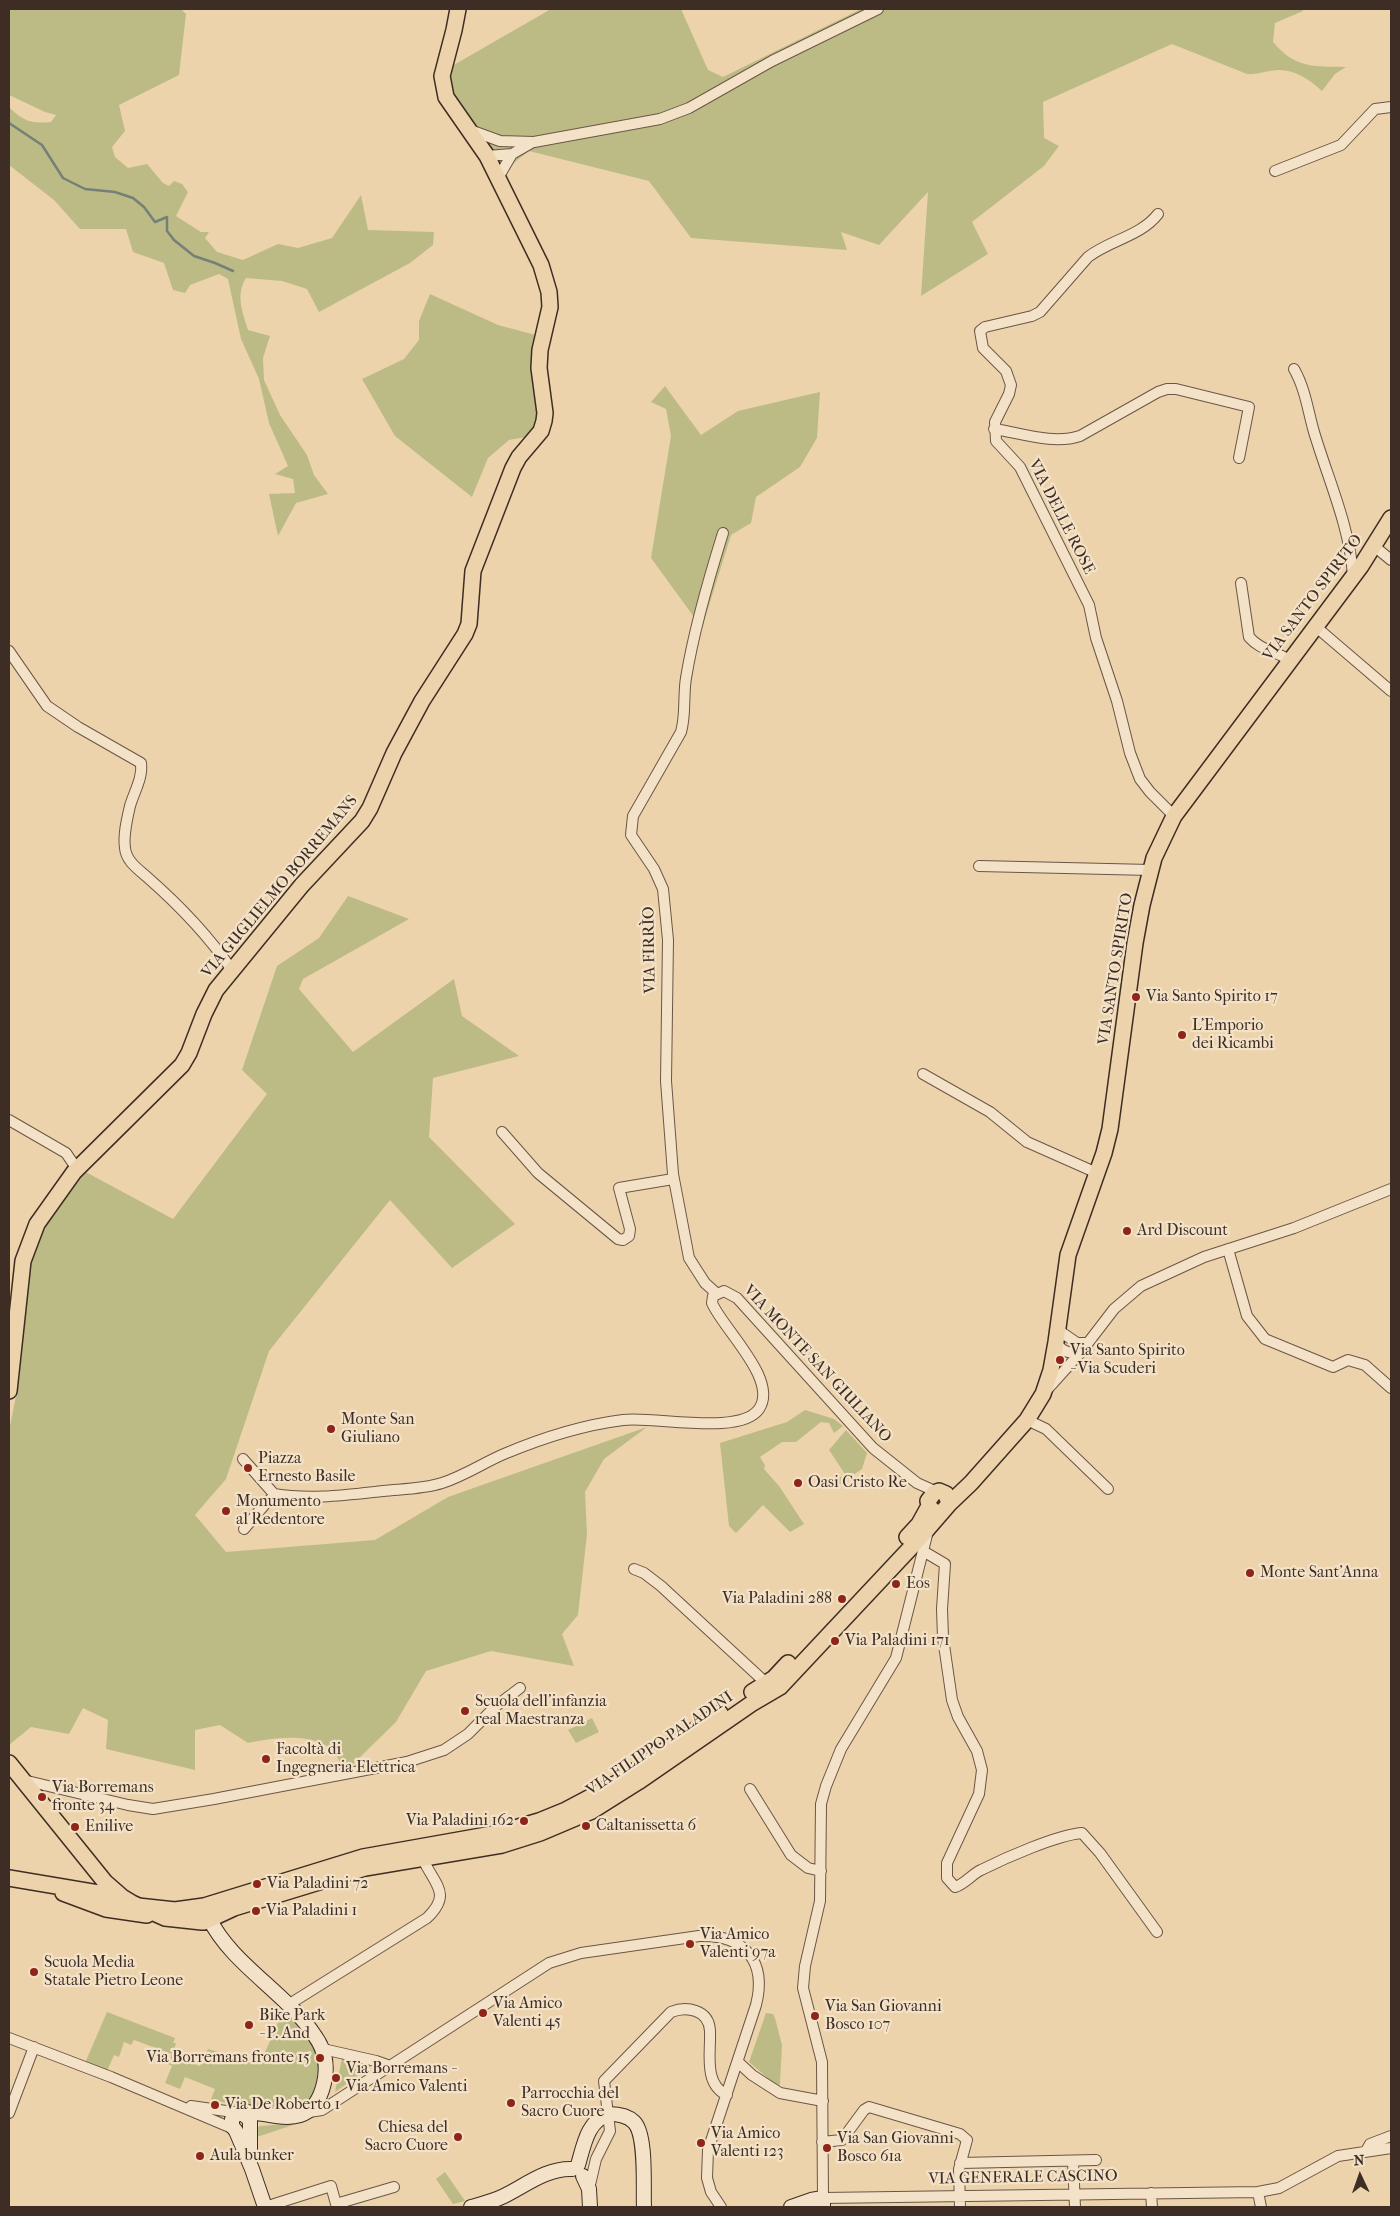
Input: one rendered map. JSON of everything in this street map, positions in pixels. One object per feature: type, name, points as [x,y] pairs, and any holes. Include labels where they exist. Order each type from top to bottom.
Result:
[{"type":"main road","name":"VIA GUGLIELMO BORREMANS","points":[[9,1391],[26,1249],[37,1224],[46,1209],[77,1169],[182,1065],[192,1046],[208,1003],[232,970],[302,886],[362,821],[370,808],[394,753],[422,701],[469,624],[470,591],[476,564],[513,468],[519,457],[541,431],[545,413],[539,368],[540,350],[550,307],[549,292],[541,264],[487,156],[446,97],[442,76],[458,9]]},
{"type":"main road","name":"VIA SANTO SPIRITO","points":[[937,1502],[971,1483],[981,1469],[1026,1420],[1043,1394],[1051,1370],[1068,1256],[1110,1129],[1135,943],[1151,870],[1174,816],[1353,576],[1391,518]]},
{"type":"main road","name":"VIA FILIPPO PALADINI","points":[[204,1917],[366,1868],[422,1857],[502,1845],[540,1833],[592,1811],[638,1782],[751,1704],[780,1687],[929,1528],[937,1502]]},
{"type":"main road","name":"VIA FILIPPO PALADINI","points":[[204,1917],[363,1857],[498,1833],[553,1816],[618,1783],[774,1678],[919,1524],[937,1502]]},
{"type":"main road","points":[[9,1763],[91,1864],[104,1888],[165,1918]]},
{"type":"main road","points":[[74,1892],[89,1878],[92,1871],[91,1864]]},
{"type":"main road","points":[[9,1878],[74,1892],[96,1900],[104,1888]]},
{"type":"main road","points":[[74,1892],[106,1909],[165,1918],[204,1917]]},
{"type":"main road","points":[[138,1906],[175,1910],[204,1917],[224,1943],[310,2028],[323,2049],[326,2068],[324,2083],[316,2104],[309,2112],[297,2116],[279,2116],[242,2123],[252,2169],[265,2207]]},
{"type":"main road","points":[[590,2207],[580,2175],[591,2127],[596,2120],[609,2114],[630,2119],[639,2130],[644,2207]]},
{"type":"main road","points":[[471,2207],[502,2197],[555,2170],[580,2175]]},
{"type":"main road","name":"VIA GENERALE CASCINO","points":[[791,2207],[805,2201],[823,2203]]},
{"type":"street","points":[[470,130],[500,141],[534,142],[660,120],[697,104],[772,61],[878,9]]},
{"type":"street","points":[[1275,171],[1341,145],[1376,109],[1391,106]]},
{"type":"street","points":[[487,156],[500,141]]},
{"type":"street","points":[[487,156],[512,154],[534,142]]},
{"type":"street","points":[[498,178],[512,154]]},
{"type":"street","points":[[1158,214],[1151,223],[1097,250],[1088,257],[1040,312],[1032,316],[985,327],[980,331],[983,348],[1006,371],[1011,384],[1009,394],[994,422],[994,429],[1058,440],[1071,439],[1080,436],[1158,392],[1176,389],[1249,407],[1239,458]]},
{"type":"street","points":[[1294,369],[1300,378],[1314,430],[1352,551],[1353,576]]},
{"type":"street","name":"VIA DELLE ROSE","points":[[994,429],[996,441],[1020,466],[1089,605],[1096,638],[1117,701],[1135,768],[1150,792],[1174,816]]},
{"type":"street","name":"VIA FIRRÌO","points":[[716,1293],[706,1283],[689,1258],[674,1179],[666,1081],[668,940],[666,909],[663,889],[654,869],[631,835],[631,823],[633,816],[684,724],[686,681],[694,634],[723,533]]},
{"type":"street","points":[[1374,546],[1391,560]]},
{"type":"street","points":[[1241,582],[1249,637],[1263,649],[1279,653],[1289,660]]},
{"type":"street","points":[[1315,626],[1391,691]]},
{"type":"street","points":[[9,651],[47,706],[78,727],[140,763],[142,772],[130,807],[124,849],[130,862],[173,899],[214,944],[232,970]]},
{"type":"street","points":[[979,866],[1151,870]]},
{"type":"street","points":[[922,1074],[990,1112],[1027,1142],[1096,1173]]},
{"type":"street","points":[[9,1120],[66,1154],[77,1169]]},
{"type":"street","points":[[502,1132],[538,1173],[618,1239],[623,1240],[629,1236],[630,1229],[619,1188],[674,1179]]},
{"type":"street","points":[[1043,1394],[1081,1352],[1114,1309],[1141,1286],[1204,1257],[1294,1228],[1391,1189]]},
{"type":"street","points":[[1228,1249],[1247,1316],[1266,1339],[1333,1367],[1348,1360],[1365,1365],[1391,1388]]},
{"type":"street","name":"VIA MONTE SAN GIULIANO","points":[[277,1495],[338,1497],[442,1483],[504,1454],[540,1441],[604,1423],[648,1419],[704,1423],[732,1422],[750,1416],[762,1404],[764,1397],[762,1384],[750,1360],[714,1309],[712,1299],[716,1293],[729,1292],[738,1298],[864,1438],[937,1502]]},
{"type":"street","points":[[1057,1336],[1077,1343],[1088,1343]]},
{"type":"street","points":[[1057,1336],[1063,1350],[1074,1353],[1081,1352]]},
{"type":"street","points":[[1026,1420],[1046,1429],[1108,1488]]},
{"type":"street","points":[[243,1459],[277,1495],[266,1503],[244,1529]]},
{"type":"street","points":[[823,2203],[822,2062],[803,1988],[805,1966],[820,1901],[821,1804],[841,1749],[896,1658],[905,1629],[929,1528]]},
{"type":"street","points":[[924,1550],[945,1564],[942,1609],[943,1638],[952,1700],[958,1717],[977,1751],[982,1770],[979,1794],[947,1863],[947,1878],[950,1883],[955,1887],[998,1861],[1071,1834],[1082,1834],[1100,1852],[1157,1932]]},
{"type":"street","points":[[634,1570],[644,1573],[660,1586],[766,1683]]},
{"type":"street","points":[[22,1780],[153,1809],[214,1799],[402,1763],[444,1750],[468,1734],[496,1706],[520,1688]]},
{"type":"street","points":[[750,1789],[791,1855],[808,1868],[821,1872]]},
{"type":"street","points":[[288,2006],[427,1918],[436,1908],[440,1903],[441,1895],[422,1857]]},
{"type":"street","points":[[309,2112],[322,2110],[549,1963],[581,1954],[710,1936],[730,1940],[741,1946],[755,1962],[759,1973],[759,1993],[708,2150],[706,2165],[709,2184],[721,2207]]},
{"type":"street","points":[[580,2175],[596,2159],[606,2143],[610,2131],[604,2081],[671,2012],[681,2008],[689,2008],[706,2019],[710,2029],[709,2064],[716,2087],[727,2095]]},
{"type":"street","points":[[9,2038],[173,2103],[242,2123]]},
{"type":"street","points":[[9,2113],[34,2048]]},
{"type":"street","points":[[323,2049],[390,2066]]},
{"type":"street","points":[[738,2062],[752,2075],[780,2093],[823,2101]]},
{"type":"street","points":[[173,2103],[242,2123]]},
{"type":"street","points":[[822,2142],[842,2140],[864,2110],[875,2107],[960,2134],[967,2140],[960,2163],[960,2207]]},
{"type":"street","points":[[1366,2151],[1370,2144],[1391,2136]]},
{"type":"street","name":"VIA GENERALE CASCINO","points":[[823,2203],[960,2196],[1258,2192],[1279,2188],[1338,2156],[1391,2148]]},
{"type":"street","points":[[1073,2160],[1075,2207]]},
{"type":"street","points":[[960,2163],[1096,2160]]},
{"type":"street","points":[[265,2207],[331,2186],[337,2205],[394,2187]]},
{"type":"street","points":[[1258,2192],[1261,2207]]},
{"type":"street","points":[[1151,2194],[1152,2207]]},
{"type":"shaded area","points":[[9,9],[181,9],[186,14],[179,75],[119,105],[125,131],[112,147],[115,157],[128,168],[147,164],[163,183],[169,186],[174,181],[182,184],[188,192],[176,216],[201,232],[209,232],[205,238],[217,252],[243,260],[278,244],[298,248],[332,238],[361,195],[368,230],[434,232],[433,245],[410,263],[319,312],[307,289],[282,281],[246,278],[240,297],[248,330],[270,336],[263,358],[264,380],[280,415],[307,455],[314,475],[328,494],[296,503],[278,536],[269,494],[295,493],[293,479],[275,474],[288,466],[269,423],[259,379],[241,339],[228,279],[219,274],[190,285],[185,293],[173,290],[164,263],[133,252],[126,229],[80,229],[54,200],[9,165],[9,107],[19,116],[33,122],[51,122],[56,115],[45,112],[9,95]]},
{"type":"shaded area","points":[[551,9],[681,9],[708,70],[723,77],[861,9],[1303,9],[1303,11],[1275,23],[1273,42],[1281,51],[1298,62],[1314,66],[1346,67],[1335,74],[1322,91],[1308,80],[1285,70],[1247,74],[1172,44],[1043,102],[1044,138],[1059,146],[1044,166],[972,222],[988,254],[921,296],[928,192],[879,245],[841,232],[847,250],[691,238],[649,181],[529,151],[501,173],[450,89],[452,66]]},
{"type":"shaded area","points":[[430,294],[498,325],[543,337],[544,421],[526,437],[509,440],[488,458],[472,497],[395,436],[362,379],[404,359],[419,340],[419,321]]},
{"type":"shaded area","points":[[665,386],[701,435],[738,411],[820,392],[817,438],[800,467],[756,497],[751,523],[731,535],[702,628],[651,558],[671,436],[666,409],[651,402]]},
{"type":"shaded area","points":[[348,896],[409,919],[303,979],[299,989],[353,1052],[454,979],[462,1016],[519,1056],[433,1078],[429,1137],[515,1224],[452,1268],[390,1200],[269,1351],[226,1479],[195,1515],[226,1552],[375,1540],[448,1497],[647,1427],[604,1459],[585,1492],[587,1534],[578,1615],[562,1634],[574,1666],[491,1651],[426,1671],[396,1722],[353,1764],[341,1765],[334,1752],[326,1745],[316,1741],[281,1738],[248,1743],[220,1725],[195,1730],[195,1770],[106,1749],[108,1720],[83,1708],[69,1734],[31,1727],[9,1745],[9,1431],[19,1381],[27,1278],[33,1247],[48,1214],[82,1170],[173,1219],[267,1094],[242,1070],[277,966],[319,938]]},
{"type":"shaded area","points":[[805,1410],[834,1419],[843,1426],[834,1433],[829,1423],[821,1422],[796,1442],[782,1442],[760,1457],[765,1465],[764,1469],[779,1486],[804,1524],[790,1532],[763,1505],[736,1533],[729,1526],[720,1443],[787,1422]]},
{"type":"shaded area","points":[[846,1430],[867,1453],[862,1469],[837,1486],[834,1482],[845,1474],[829,1450]]},
{"type":"shaded area","points":[[592,1718],[599,1732],[576,1743],[568,1730]]},
{"type":"shaded area","points":[[284,2009],[311,2042],[320,2070],[311,2100],[305,2106],[297,2109],[242,2107],[211,2099],[215,2089],[185,2077],[180,2089],[165,2083],[172,2066],[168,2064],[172,2054],[134,2040],[131,2045],[124,2042],[119,2057],[114,2055],[107,2071],[85,2063],[107,2012],[175,2038],[173,2043],[176,2043],[174,2051],[178,2053],[177,2057],[200,2066],[208,2049],[260,2064]]},
{"type":"shaded area","points":[[766,2013],[773,2014],[775,2018],[782,2045],[780,2084],[777,2086],[749,2062]]},
{"type":"shaded area","points":[[342,2058],[351,2062],[374,2064],[335,2092]]},
{"type":"shaded area","points":[[299,2123],[251,2139],[256,2129],[260,2126]]},
{"type":"shaded area","points":[[445,2172],[465,2201],[453,2204],[436,2179]]},
{"type":"waterway","points":[[9,123],[42,145],[63,178],[85,189],[115,192],[133,198],[144,207],[155,222],[167,217],[167,231],[174,240],[194,256],[233,271]]},
{"type":"place","name":"Via Santo Spirito 17","points":[[1136,997]]},
{"type":"place","name":"L'Emporio dei Ricambi","points":[[1182,1035]]},
{"type":"place","name":"Ard Discount","points":[[1127,1231]]},
{"type":"place","name":"Via Santo Spirito - Via Scuderi","points":[[1060,1360]]},
{"type":"place","name":"Monte San Giuliano","points":[[331,1429]]},
{"type":"place","name":"Piazza Ernesto Basile","points":[[248,1468]]},
{"type":"place","name":"Oasi Cristo Re","points":[[798,1483]]},
{"type":"place","name":"Monumento al Redentore","points":[[226,1511]]},
{"type":"place","name":"Monte Sant'Anna","points":[[1250,1573]]},
{"type":"place","name":"Eos","points":[[896,1584]]},
{"type":"place","name":"Via Paladini 288","points":[[842,1599]]},
{"type":"place","name":"Via Paladini 171","points":[[835,1641]]},
{"type":"place","name":"Scuola dell'infanzia real Maestranza","points":[[465,1711]]},
{"type":"place","name":"Facoltà di Ingegneria Elettrica","points":[[266,1759]]},
{"type":"place","name":"Via Borremans fronte 34","points":[[42,1797]]},
{"type":"place","name":"Via Paladini 162","points":[[524,1821]]},
{"type":"place","name":"Caltanissetta 6","points":[[586,1826]]},
{"type":"place","name":"Enilive","points":[[75,1827]]},
{"type":"place","name":"Via Paladini 72","points":[[257,1884]]},
{"type":"place","name":"Via Paladini 1","points":[[256,1911]]},
{"type":"place","name":"Via Amico Valenti 97a","points":[[690,1944]]},
{"type":"place","name":"Scuola Media Statale Pietro Leone","points":[[34,1972]]},
{"type":"place","name":"Via Amico Valenti 45","points":[[483,2013]]},
{"type":"place","name":"Via San Giovanni Bosco 107","points":[[815,2016]]},
{"type":"place","name":"Bike Park - P. And","points":[[249,2025]]},
{"type":"place","name":"Via Borremans fronte 15","points":[[320,2058]]},
{"type":"place","name":"Via Borremans - Via Amico Valenti","points":[[336,2078]]},
{"type":"place","name":"Parrocchia del Sacro Cuore","points":[[511,2103]]},
{"type":"place","name":"Via De Roberto 1","points":[[215,2105]]},
{"type":"place","name":"Chiesa del Sacro Cuore","points":[[458,2137]]},
{"type":"place","name":"Via Amico Valenti 123","points":[[701,2143]]},
{"type":"place","name":"Via San Giovanni Bosco 61a","points":[[827,2148]]},
{"type":"place","name":"Aula bunker","points":[[200,2156]]}]
